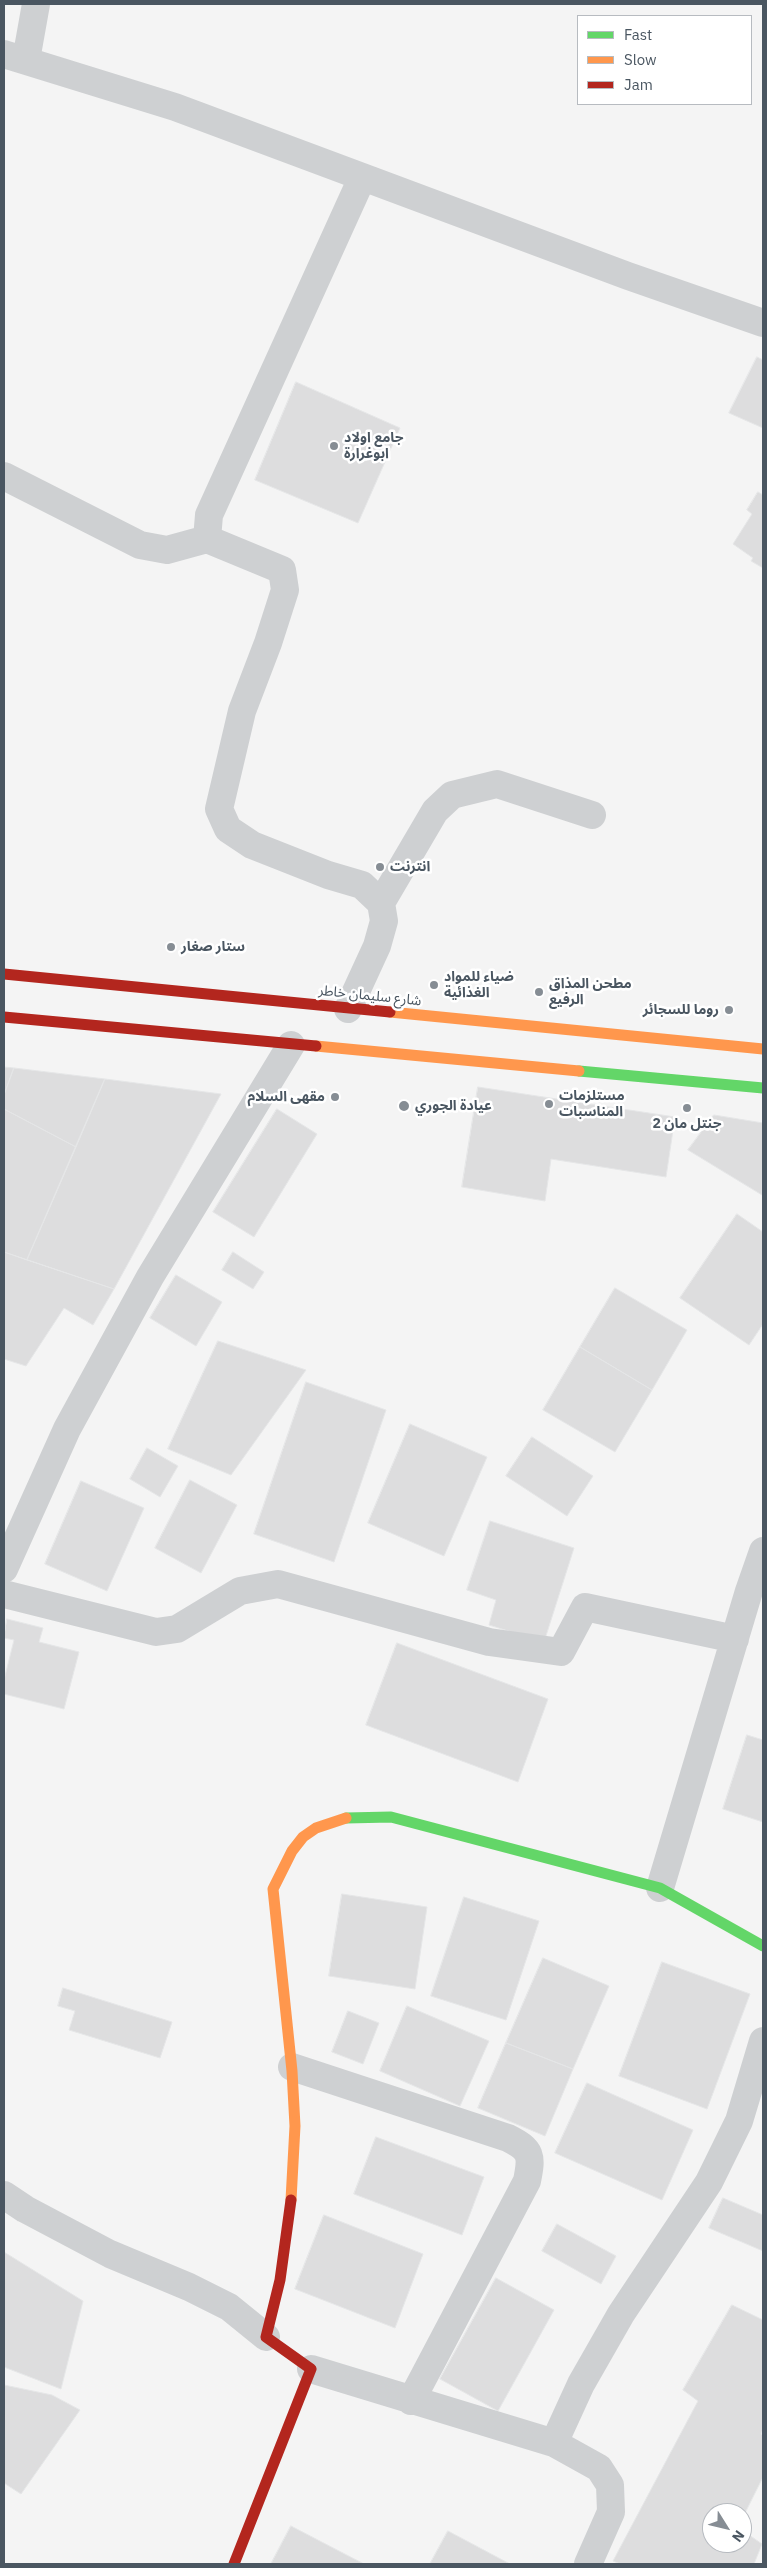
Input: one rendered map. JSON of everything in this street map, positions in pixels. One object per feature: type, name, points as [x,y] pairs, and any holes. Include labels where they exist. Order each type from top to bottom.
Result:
[{"type":"main road","name":"شارع سليمان خاطر","points":[[4,974],[763,1049]]},
{"type":"main road","points":[[4,1017],[763,1088]]},
{"type":"main road","points":[[234,2564],[311,2369],[266,2337],[278,2299],[294,2172],[292,2067],[274,1889],[282,1863],[299,1842],[320,1826],[340,1819],[365,1816],[391,1817],[660,1888],[763,1946]]},
{"type":"street","points":[[36,4],[15,57],[175,107],[628,276],[763,323]]},
{"type":"street","points":[[207,539],[209,515],[362,178]]},
{"type":"street","points":[[4,476],[140,545],[167,550],[207,539],[282,570],[285,590],[268,643],[242,711],[219,809],[228,829],[252,845],[328,875],[362,885],[381,903],[384,921],[376,946],[348,1009]]},
{"type":"street","points":[[381,903],[435,812],[452,795],[497,784],[592,815]]},
{"type":"street","points":[[4,1569],[67,1429],[146,1286],[291,1045]]},
{"type":"street","points":[[660,1888],[749,1591],[763,1551]]},
{"type":"street","points":[[4,1594],[156,1632],[176,1629],[240,1590],[278,1584],[489,1642],[561,1652],[585,1607],[735,1640]]},
{"type":"street","points":[[554,2443],[581,2384],[617,2322],[664,2246],[709,2182],[739,2122],[763,2041]]},
{"type":"street","points":[[292,2067],[508,2138],[524,2146],[531,2161],[527,2181],[411,2401]]},
{"type":"street","points":[[4,2194],[24,2209],[110,2254],[189,2287],[229,2308],[266,2337]]},
{"type":"street","points":[[311,2369],[554,2443],[599,2468],[610,2485],[611,2512],[588,2564]]},
{"type":"building","points":[[757,357],[763,360],[763,428],[729,413]]},
{"type":"building","points":[[296,382],[400,428],[358,523],[255,480]]},
{"type":"building","points":[[758,492],[763,495],[763,568],[751,561],[753,558],[733,544],[752,514],[747,510]]},
{"type":"building","points":[[4,1067],[14,1068],[4,1095]]},
{"type":"building","points":[[14,1068],[105,1079],[76,1147],[4,1109],[4,1095]]},
{"type":"building","points":[[105,1079],[221,1094],[114,1289],[27,1260]]},
{"type":"building","points":[[478,1087],[675,1117],[666,1177],[551,1159],[545,1201],[462,1187]]},
{"type":"building","points":[[4,1109],[76,1147],[27,1260],[4,1252]]},
{"type":"building","points":[[277,1109],[317,1134],[254,1237],[213,1212]]},
{"type":"building","points":[[714,1115],[763,1123],[762,1195],[688,1150]]},
{"type":"building","points":[[737,1214],[763,1232],[763,1324],[749,1345],[680,1298]]},
{"type":"building","points":[[4,1252],[114,1289],[93,1325],[64,1308],[26,1366],[4,1359]]},
{"type":"building","points":[[233,1252],[264,1272],[253,1289],[222,1270]]},
{"type":"building","points":[[176,1275],[222,1302],[196,1346],[150,1318]]},
{"type":"building","points":[[615,1288],[687,1330],[652,1390],[580,1347]]},
{"type":"building","points":[[218,1341],[306,1370],[231,1475],[168,1449]]},
{"type":"building","points":[[580,1347],[652,1390],[615,1452],[543,1410]]},
{"type":"building","points":[[306,1382],[386,1410],[334,1562],[254,1534]]},
{"type":"building","points":[[410,1424],[487,1457],[444,1556],[368,1523]]},
{"type":"building","points":[[532,1437],[593,1476],[567,1516],[506,1476]]},
{"type":"building","points":[[147,1448],[178,1466],[160,1497],[130,1479]]},
{"type":"building","points":[[190,1480],[237,1505],[201,1573],[155,1548]]},
{"type":"building","points":[[81,1481],[144,1508],[107,1591],[45,1564]]},
{"type":"building","points":[[490,1521],[574,1548],[544,1642],[489,1625],[496,1600],[467,1590]]},
{"type":"building","points":[[7,1619],[43,1628],[39,1642],[79,1652],[64,1709],[4,1694],[4,1680],[14,1640],[4,1638]]},
{"type":"building","points":[[397,1643],[548,1699],[518,1782],[366,1725]]},
{"type":"building","points":[[747,1735],[763,1740],[763,1822],[723,1809]]},
{"type":"building","points":[[342,1894],[427,1907],[415,1989],[329,1976]]},
{"type":"building","points":[[464,1897],[539,1921],[506,2020],[431,1996]]},
{"type":"building","points":[[543,1958],[609,1986],[573,2069],[506,2043]]},
{"type":"building","points":[[662,1962],[750,1994],[707,2109],[619,2076]]},
{"type":"building","points":[[63,1988],[172,2022],[160,2058],[69,2030],[75,2011],[58,2006]]},
{"type":"building","points":[[407,2006],[489,2041],[460,2106],[380,2071]]},
{"type":"building","points":[[348,2011],[379,2023],[363,2064],[332,2052]]},
{"type":"building","points":[[506,2043],[573,2069],[545,2136],[478,2108]]},
{"type":"building","points":[[587,2083],[693,2130],[662,2200],[555,2153]]},
{"type":"building","points":[[376,2137],[484,2177],[462,2235],[354,2194]]},
{"type":"building","points":[[723,2198],[763,2215],[763,2251],[709,2228]]},
{"type":"building","points":[[324,2215],[423,2254],[395,2328],[295,2289]]},
{"type":"building","points":[[557,2224],[616,2256],[601,2284],[542,2251]]},
{"type":"building","points":[[4,2252],[83,2301],[61,2389],[4,2367]]},
{"type":"building","points":[[496,2278],[554,2310],[498,2411],[440,2379]]},
{"type":"building","points":[[732,2305],[763,2320],[763,2429],[761,2434],[763,2436],[763,2477],[750,2503],[702,2503],[702,2553],[752,2553],[752,2537],[762,2544],[754,2564],[620,2564],[613,2561],[698,2401],[683,2390]]},
{"type":"building","points":[[4,2385],[52,2395],[80,2410],[21,2494],[4,2483]]},
{"type":"building","points":[[291,2526],[364,2564],[271,2564]]},
{"type":"building","points":[[448,2531],[510,2564],[430,2564]]},
{"type":"traffic: fast","points":[[579,1071],[763,1088]]},
{"type":"traffic: fast","points":[[346,1818],[391,1817],[660,1888],[763,1946]]},
{"type":"traffic: slow","points":[[390,1012],[763,1049]]},
{"type":"traffic: slow","points":[[316,1046],[579,1071]]},
{"type":"traffic: slow","points":[[291,2200],[295,2126],[292,2071],[273,1889],[292,1851],[303,1837],[316,1828],[346,1818]]},
{"type":"traffic: jam","points":[[4,974],[390,1012]]},
{"type":"traffic: jam","points":[[4,1017],[316,1046]]},
{"type":"traffic: jam","points":[[234,2564],[311,2369],[266,2337],[280,2280],[291,2200]]},
{"type":"place","name":"جامع اولاد ابوغرارة","points":[[334,446]]},
{"type":"place","name":"انترنت","points":[[380,867]]},
{"type":"place","name":"ستار صغار","points":[[171,947]]},
{"type":"place","name":"ضياء للمواد الغذائية","points":[[434,985]]},
{"type":"place","name":"مطحن المذاق الرفيع","points":[[539,992]]},
{"type":"place","name":"روما للسجائر","points":[[729,1010]]},
{"type":"place","name":"مقهى السلام","points":[[335,1097]]},
{"type":"place","name":"مستلزمات المناسبات","points":[[549,1104]]},
{"type":"place","name":"عيادة الجوري","points":[[404,1106]]},
{"type":"place","name":"جنتل مان 2","points":[[687,1108]]}]
